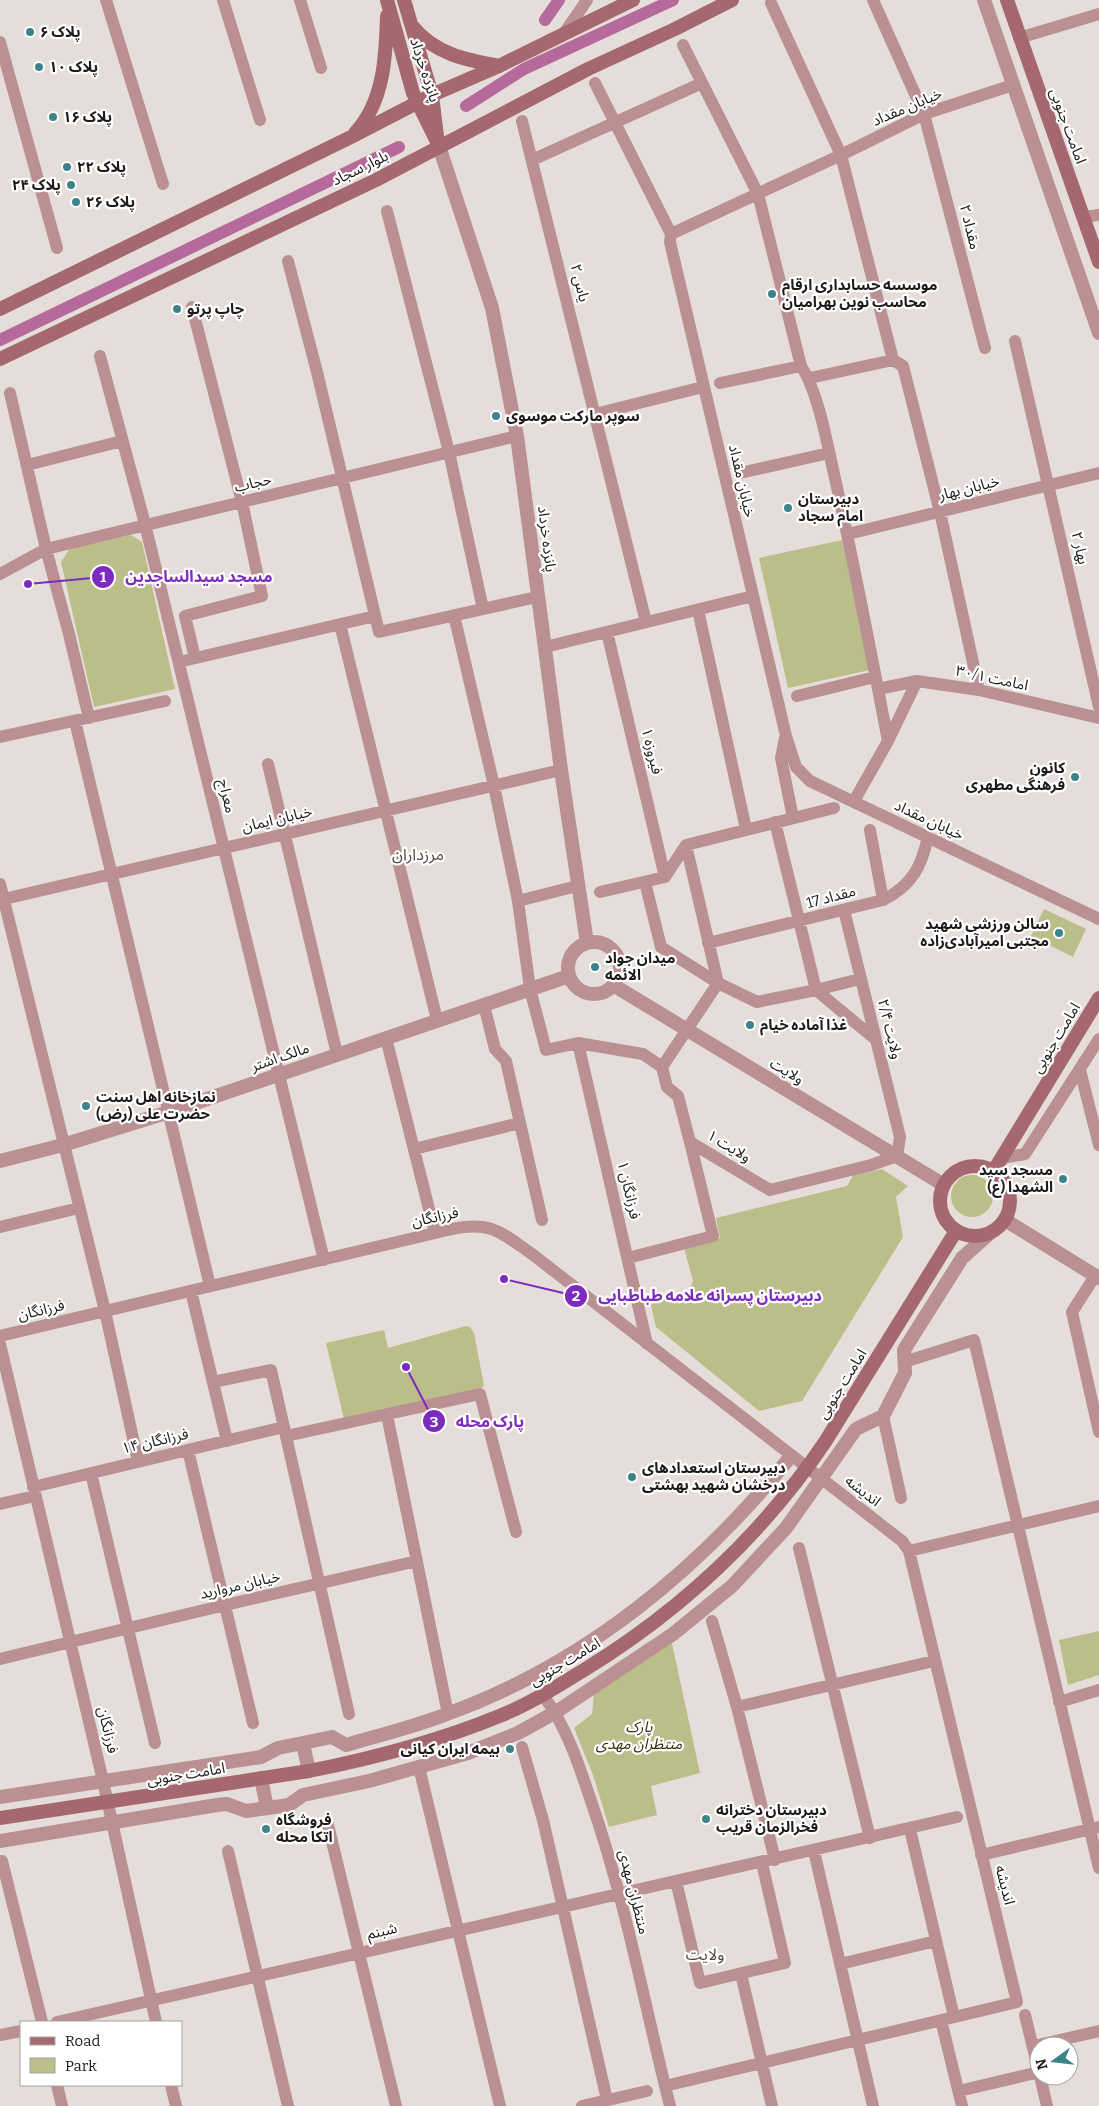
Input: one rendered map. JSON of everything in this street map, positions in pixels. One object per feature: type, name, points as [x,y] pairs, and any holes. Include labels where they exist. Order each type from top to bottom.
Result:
[{"type":"main road","name":"پانزده خرداد","points":[[387,0],[417,104],[439,146]]},
{"type":"main road","points":[[351,137],[368,116],[380,84],[386,50],[387,0]]},
{"type":"main road","name":"پانزده خرداد","points":[[404,0],[432,96],[439,146]]},
{"type":"main road","points":[[0,309],[432,96],[499,66],[633,0]]},
{"type":"main road","name":"بلوار سجاد","points":[[0,359],[376,180],[588,68],[675,29],[732,0]]},
{"type":"main road","name":"امامت جنوبی","points":[[1007,0],[1018,38],[1099,262]]},
{"type":"main road","points":[[412,25],[427,41],[453,56],[499,66]]},
{"type":"main road","name":"امامت جنوبی","points":[[993,1172],[1099,998]]},
{"type":"main road","points":[[972,1166],[983,1167],[993,1172],[1001,1179],[1008,1190],[1009,1210],[1005,1220],[990,1233],[971,1236],[956,1231],[944,1218],[941,1207],[940,1196],[944,1184],[960,1169],[972,1166]]},
{"type":"main road","name":"امامت جنوبی","points":[[0,1818],[309,1771],[407,1749],[465,1729],[543,1695],[612,1652],[681,1602],[718,1569],[755,1531],[807,1468],[956,1231]]},
{"type":"street","points":[[106,0],[163,184]]},
{"type":"street","points":[[223,0],[260,120]]},
{"type":"street","points":[[300,0],[322,68]]},
{"type":"street","points":[[563,35],[587,0]]},
{"type":"street","name":"مقداد ۲","points":[[873,0],[924,114],[984,348]]},
{"type":"street","points":[[984,0],[1099,333]]},
{"type":"street","points":[[771,3],[840,156],[940,512],[979,690]]},
{"type":"street","points":[[1018,38],[1099,14]]},
{"type":"street","points":[[0,42],[57,248]]},
{"type":"street","points":[[683,45],[758,194],[802,366],[810,378],[829,453],[848,534],[888,741]]},
{"type":"street","points":[[1013,85],[1033,77]]},
{"type":"street","points":[[595,83],[671,234]]},
{"type":"street","points":[[532,160],[702,83]]},
{"type":"street","name":"خیابان مقداد","points":[[1013,85],[924,114],[840,156],[671,234],[670,242],[752,596],[786,736],[796,767],[810,781],[1099,919]]},
{"type":"street","name":"یاس ۲","points":[[522,121],[623,522],[646,622]]},
{"type":"street","name":"پانزده خرداد","points":[[439,146],[492,308],[518,436],[537,597],[577,886],[587,943]]},
{"type":"street","points":[[387,211],[449,452],[483,609]]},
{"type":"street","points":[[1083,217],[1099,215]]},
{"type":"street","points":[[288,261],[343,479],[378,632],[537,597]]},
{"type":"street","points":[[192,307],[242,502],[262,596],[185,616],[195,658]]},
{"type":"street","name":"بهار ۲","points":[[1015,341],[1099,707]]},
{"type":"street","name":"معراج","points":[[100,356],[145,524],[324,1260]]},
{"type":"street","points":[[810,378],[898,363]]},
{"type":"street","points":[[720,383],[802,366]]},
{"type":"street","points":[[595,414],[703,387]]},
{"type":"street","points":[[10,393],[46,549],[89,718]]},
{"type":"street","name":"حجاب","points":[[0,574],[46,549],[518,436]]},
{"type":"street","points":[[27,466],[122,441]]},
{"type":"street","points":[[740,473],[829,453]]},
{"type":"street","name":"خیابان بهار","points":[[848,534],[1099,473]]},
{"type":"street","points":[[545,646],[752,596]]},
{"type":"street","points":[[698,610],[746,829]]},
{"type":"street","points":[[454,615],[494,786],[518,901],[530,989],[546,1050],[578,1043],[644,1054],[662,1066],[667,1087],[678,1096],[690,1142]]},
{"type":"street","points":[[178,662],[375,616]]},
{"type":"street","points":[[340,624],[437,1020]]},
{"type":"street","name":"فیروزه ۱","points":[[606,632],[665,877]]},
{"type":"street","points":[[854,801],[888,741],[917,681]]},
{"type":"street","name":"امامت ۳۰/۱","points":[[797,696],[877,683],[917,681],[979,690],[1099,718]]},
{"type":"street","points":[[0,737],[165,701]]},
{"type":"street","points":[[75,721],[210,1286]]},
{"type":"street","points":[[786,736],[781,758],[793,818]]},
{"type":"street","points":[[268,764],[337,1054]]},
{"type":"street","name":"خیابان ایمان","points":[[2,900],[561,770]]},
{"type":"street","points":[[600,892],[665,877],[686,845],[834,808]]},
{"type":"street","points":[[775,822],[816,990],[875,1039]]},
{"type":"street","points":[[870,830],[883,900]]},
{"type":"street","name":"مقداد 17","points":[[708,943],[883,900],[898,893],[915,874],[924,854],[928,836]]},
{"type":"street","points":[[662,1066],[718,983],[686,845]]},
{"type":"street","points":[[644,882],[661,947],[718,983],[757,1002],[816,990],[860,978]]},
{"type":"street","points":[[0,884],[2,900],[104,1311],[138,1461]]},
{"type":"street","points":[[518,901],[577,886]]},
{"type":"street","name":"ولایت ۲/۴","points":[[844,910],[900,1137],[896,1156]]},
{"type":"street","points":[[587,943],[603,944],[615,954],[619,970],[613,985],[601,993],[587,993],[574,985],[569,976],[569,962],[572,954],[578,947],[587,943]]},
{"type":"street","name":"مالک اشتر","points":[[0,1162],[63,1145],[169,1112],[569,976]]},
{"type":"street","name":"ولایت","points":[[613,985],[944,1184]]},
{"type":"street","points":[[484,1004],[495,1049],[506,1061],[542,1220]]},
{"type":"street","points":[[386,1038],[435,1233]]},
{"type":"street","points":[[1002,1158],[1025,1154],[1099,1039]]},
{"type":"street","name":"فرزانگان ۱","points":[[578,1043],[647,1344]]},
{"type":"street","points":[[1080,1070],[1099,1145]]},
{"type":"street","points":[[414,1149],[520,1123]]},
{"type":"street","name":"ولایت ۱","points":[[690,1142],[770,1190],[872,1165],[896,1156]]},
{"type":"street","name":"ولایت ۱","points":[[628,1258],[712,1236],[690,1142]]},
{"type":"street","points":[[0,1227],[79,1208]]},
{"type":"street","points":[[1005,1220],[1097,1277],[1072,1312],[1099,1432]]},
{"type":"street","name":"فرزانگان","points":[[0,1336],[435,1233],[478,1226],[490,1227],[532,1254],[807,1468]]},
{"type":"street","points":[[0,1841],[227,1804],[246,1811],[289,1805],[302,1795],[369,1781],[468,1753],[518,1733],[556,1712],[673,1634],[732,1586],[786,1528],[856,1429],[883,1416],[905,1373],[904,1350],[962,1258],[990,1233]]},
{"type":"street","points":[[191,1291],[227,1441]]},
{"type":"street","points":[[904,1362],[974,1340],[1019,1525],[1059,1702],[1094,1828],[1099,1868]]},
{"type":"street","name":"فرزانگان","points":[[0,1344],[71,1642],[156,2021]]},
{"type":"street","points":[[213,1382],[271,1370],[349,1714]]},
{"type":"street","name":"فرزانگان ۱۴","points":[[0,1504],[91,1473],[138,1461],[227,1441],[387,1415],[480,1394],[516,1532]]},
{"type":"street","points":[[387,1415],[448,1714]]},
{"type":"street","points":[[883,1416],[901,1498]]},
{"type":"street","points":[[188,1450],[253,1722]]},
{"type":"street","points":[[0,1797],[261,1757],[278,1748],[332,1737],[346,1745],[448,1714],[543,1671],[601,1635],[664,1589],[710,1547],[756,1500],[792,1456]]},
{"type":"street","name":"اندیشه","points":[[665,2086],[1017,2002],[909,1551],[902,1541],[807,1468]]},
{"type":"street","points":[[91,1473],[155,1743]]},
{"type":"street","points":[[909,1551],[1099,1506]]},
{"type":"street","points":[[799,1548],[870,1838]]},
{"type":"street","name":"خیابان مروارید","points":[[0,1660],[225,1605],[417,1561]]},
{"type":"street","points":[[676,1881],[700,1983],[785,1963],[768,1861],[737,1707],[725,1660],[712,1621]]},
{"type":"street","points":[[737,1707],[934,1661]]},
{"type":"street","points":[[519,1683],[526,1704]]},
{"type":"street","points":[[1059,1702],[1099,1690]]},
{"type":"street","name":"منتظران مهدی","points":[[543,1695],[556,1712],[581,1770],[600,1825],[619,1893],[670,2106]]},
{"type":"street","points":[[303,1744],[309,1771]]},
{"type":"street","points":[[522,1747],[543,1820],[564,1906],[607,2100]]},
{"type":"street","points":[[419,1767],[500,2106]]},
{"type":"street","points":[[261,1778],[267,1808]]},
{"type":"street","name":"شبنم","points":[[61,2021],[957,1817]]},
{"type":"street","points":[[328,1825],[396,2106]]},
{"type":"street","points":[[981,1855],[1094,1828]]},
{"type":"street","points":[[910,1829],[936,1941],[962,2106]]},
{"type":"street","points":[[228,1851],[259,1975],[288,2106]]},
{"type":"street","points":[[814,1851],[873,2106]]},
{"type":"street","points":[[2,1861],[42,2021]]},
{"type":"street","points":[[840,1964],[936,1941]]},
{"type":"street","points":[[741,1974],[772,2106]]},
{"type":"street","points":[[1025,2015],[1031,2036]]},
{"type":"street","points":[[0,2035],[20,2030]]},
{"type":"street","points":[[1077,2036],[1099,2031]]},
{"type":"street","points":[[959,2091],[1029,2074]]},
{"type":"street","points":[[57,2086],[62,2106]]},
{"type":"street","points":[[171,2086],[176,2106]]},
{"type":"street","points":[[1042,2086],[1047,2106]]},
{"type":"street","points":[[582,2106],[647,2091]]},
{"type":"green space","points":[[131,535],[142,542],[175,689],[94,707],[61,562],[71,547]]},
{"type":"green space","points":[[842,540],[870,670],[788,688],[759,558]]},
{"type":"green space","name":"سالن ورزشی شهید مجتبی امیرآبادی‌زاده","points":[[1044,909],[1086,929],[1073,957],[1031,936]]},
{"type":"green space","points":[[882,1169],[908,1186],[896,1197],[903,1237],[802,1401],[759,1411],[656,1327],[650,1301],[689,1291],[693,1281],[684,1248],[720,1238],[716,1218],[847,1186],[853,1175]]},
{"type":"green space","points":[[976,1175],[984,1178],[990,1184],[993,1196],[990,1208],[984,1214],[968,1217],[960,1214],[954,1208],[951,1192],[954,1184],[960,1178]]},
{"type":"green space","points":[[466,1326],[470,1327],[474,1333],[484,1386],[480,1389],[344,1419],[326,1343],[384,1330],[388,1348]]},
{"type":"green space","points":[[1099,1631],[1099,1675],[1068,1685],[1059,1640]]},
{"type":"green space","name":"پارک منتظران مهدی","points":[[671,1639],[700,1773],[651,1786],[657,1815],[609,1827],[593,1775],[574,1728],[592,1714],[594,1693]]},
{"type":"waterway","points":[[545,20],[559,0]]},
{"type":"waterway","points":[[466,106],[524,69],[673,0]]},
{"type":"waterway","points":[[0,340],[399,147]]},
{"type":"place","name":"پلاک ۶","points":[[30,32]]},
{"type":"place","name":"پلاک ۱۰","points":[[39,67]]},
{"type":"place","name":"پلاک ۱۶","points":[[53,117]]},
{"type":"place","name":"پلاک ۲۲","points":[[67,167]]},
{"type":"place","name":"پلاک ۲۴","points":[[71,185]]},
{"type":"place","name":"پلاک ۲۶","points":[[76,202]]},
{"type":"place","name":"موسسه حسابداری ارقام محاسب نوین بهرامیان","points":[[772,294]]},
{"type":"place","name":"چاپ پرتو","points":[[177,309]]},
{"type":"place","name":"سوپر مارکت موسوی","points":[[496,416]]},
{"type":"place","name":"دبیرستان امام سجاد","points":[[788,508]]},
{"type":"place","name":"مسجد سیدالساجدین","points":[[28,584]]},
{"type":"place","name":"کانون فرهنگی مطهری","points":[[1075,777]]},
{"type":"place","name":"سالن ورزشی شهید مجتبی امیرآبادی‌زاده","points":[[1059,933]]},
{"type":"place","name":"میدان جواد الائمه","points":[[595,967]]},
{"type":"place","name":"غذا آماده خیام","points":[[750,1025]]},
{"type":"place","name":"نمازخانه اهل سنت حضرت علی (رض)","points":[[86,1106]]},
{"type":"place","name":"مسجد سید الشهدا (ع)","points":[[1063,1179]]},
{"type":"place","name":"دبیرستان پسرانه علامه طباطبایی","points":[[504,1279]]},
{"type":"place","name":"پارک محله","points":[[406,1367]]},
{"type":"place","name":"دبیرستان استعدادهای درخشان شهید بهشتی","points":[[632,1477]]},
{"type":"place","name":"بیمه ایران کیانی","points":[[510,1749]]},
{"type":"place","name":"دبیرستان دخترانه فخرالزمان قریب","points":[[706,1819]]},
{"type":"place","name":"فروشگاه اتکا محله","points":[[266,1829]]},
{"type":"district","name":"مرزداران","points":[[418,854]]},
{"type":"district","name":"ولایت","points":[[705,1954]]}]
